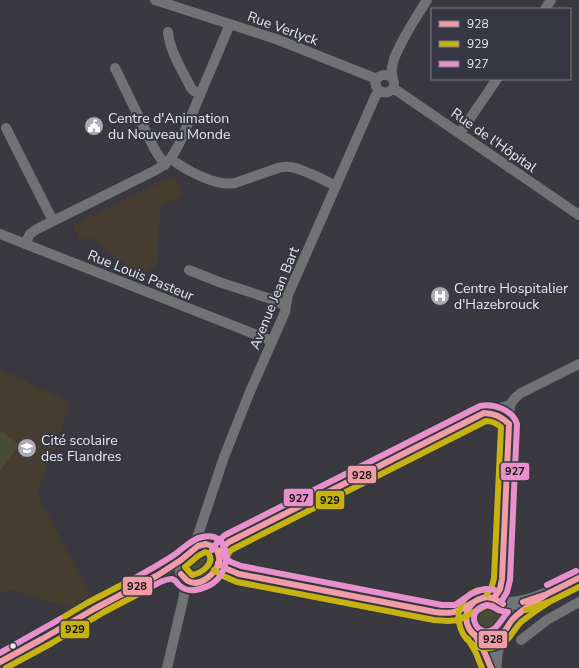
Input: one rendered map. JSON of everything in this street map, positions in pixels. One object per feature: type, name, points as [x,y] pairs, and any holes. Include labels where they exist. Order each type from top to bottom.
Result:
[{"type":"main road","points":[[475,636],[486,640],[500,636],[508,624],[522,610],[547,594],[579,578]]},
{"type":"main road","points":[[491,668],[483,649],[475,636],[469,630],[466,622],[466,614],[471,604],[482,598],[489,597],[514,604],[547,594]]},
{"type":"main road","points":[[499,601],[506,608],[508,624]]},
{"type":"main road","points":[[496,668],[496,654],[500,636]]},
{"type":"street","name":"Rue Verlyck","points":[[155,0],[284,42],[386,80]]},
{"type":"street","points":[[386,80],[391,90],[383,93],[379,91],[376,83],[386,80],[398,50],[427,0]]},
{"type":"street","points":[[25,244],[34,231],[134,181],[168,162],[181,140],[230,24]]},
{"type":"street","points":[[168,32],[172,50],[191,88],[200,94]]},
{"type":"street","points":[[115,68],[155,150],[168,162],[220,183],[235,183],[278,168],[286,167],[299,169],[336,186]]},
{"type":"street","name":"Rue de l'Hôpital","points":[[386,80],[579,215]]},
{"type":"street","points":[[460,133],[496,80]]},
{"type":"street","name":"Avenue Jean Bart","points":[[190,553],[249,394],[284,312],[288,295],[379,91]]},
{"type":"street","points":[[6,128],[53,221]]},
{"type":"street","name":"Rue Louis Pasteur","points":[[0,234],[272,341]]},
{"type":"street","points":[[189,270],[218,282],[274,300],[286,306]]},
{"type":"street","points":[[499,601],[502,579],[510,405],[521,393],[579,364]]},
{"type":"street","points":[[184,600],[190,590],[200,581],[212,574],[216,568],[224,546],[229,542],[490,410],[510,405]]},
{"type":"street","points":[[484,413],[491,412],[498,415],[509,424]]},
{"type":"street","points":[[203,520],[205,536],[210,545]]},
{"type":"street","points":[[0,662],[84,614],[159,574],[202,545],[210,545],[216,548],[219,558],[229,570],[239,574],[429,611],[451,613],[460,611],[471,604]]},
{"type":"street","points":[[167,668],[184,600],[185,589],[180,569],[181,565],[190,553]]},
{"type":"street","points":[[159,574],[173,572],[192,583],[200,581]]},
{"type":"street","points":[[521,640],[547,620],[579,602]]},
{"type":"shaded area","points":[[174,176],[184,195],[162,205],[160,210],[157,266],[141,274],[88,237],[80,241],[73,225]]},
{"type":"shaded area","name":"Cité scolaire des Flandres","points":[[0,369],[71,403],[37,493],[91,596],[70,608],[11,590],[0,595]]},
{"type":"green space","points":[[2,432],[19,444],[0,472],[0,434]]},
{"type":"green space","points":[[204,551],[210,552],[213,561],[211,565],[205,571],[196,575],[191,575],[187,570],[189,563]]},
{"type":"green space","points":[[487,605],[496,609],[500,618],[496,627],[487,631],[478,627],[474,618],[478,609]]},
{"type":"transit line","name":"927","points":[[212,550],[218,541],[225,535],[480,406],[491,406],[507,411],[515,419],[517,424],[510,580],[507,592],[501,602]]},
{"type":"transit line","name":"928","points":[[219,554],[224,546],[229,542],[484,413],[498,416],[509,424]]},
{"type":"transit line","name":"929","points":[[226,558],[233,549],[488,421],[494,422],[501,427],[494,578],[492,586],[487,594]]},
{"type":"transit line","name":"928","points":[[494,598],[500,589],[502,579],[509,424]]},
{"type":"transit line","name":"927","points":[[137,577],[177,553],[198,538],[212,537],[219,540],[224,546],[226,554],[223,571],[210,585],[198,590],[186,590],[173,579],[169,579],[144,591]]},
{"type":"transit line","name":"928","points":[[0,662],[158,575],[181,560],[198,546],[206,544],[215,547],[219,562],[215,571],[211,575],[202,581],[193,583],[188,581],[181,574]]},
{"type":"transit line","name":"929","points":[[205,552],[208,553],[210,557],[209,564],[204,570],[192,575],[185,567],[205,552]]},
{"type":"transit line","name":"927","points":[[222,556],[241,566],[442,605],[455,605],[471,594],[481,590],[495,590]]},
{"type":"transit line","name":"928","points":[[218,563],[239,574],[435,612],[454,612],[485,597],[496,599],[503,604]]},
{"type":"transit line","name":"929","points":[[214,570],[237,582],[434,620],[459,620],[487,605],[493,606],[498,610]]},
{"type":"transit line","name":"927","points":[[547,585],[576,571]]},
{"type":"transit line","name":"929","points":[[62,618],[137,577]]},
{"type":"transit line","name":"928","points":[[523,602],[547,594],[579,578]]},
{"type":"transit line","name":"929","points":[[526,610],[551,601],[579,587]]},
{"type":"transit line","name":"929","points":[[485,589],[476,591],[466,598],[460,607],[459,618],[461,629],[466,638],[475,645],[485,648],[502,644],[521,622],[551,601]]},
{"type":"transit line","name":"929","points":[[6,668],[144,591]]},
{"type":"transit line","name":"928","points":[[487,597],[473,603],[469,609],[467,621],[468,627],[477,637],[490,640],[500,636],[516,616],[547,594]]},
{"type":"transit line","name":"927","points":[[487,605],[501,611],[508,612],[496,628],[483,631],[478,628],[474,618],[475,613],[479,608],[487,605]]},
{"type":"transit line","name":"927","points":[[0,653],[60,619]]},
{"type":"transit line","name":"928","points":[[475,635],[491,668]]},
{"type":"transit line","name":"929","points":[[468,639],[482,668]]},
{"type":"place","name":"Centre d'Animation du Nouveau Monde","points":[[94,126]]},
{"type":"place","name":"Centre Hospitalier d'Hazebrouck","points":[[440,296]]},
{"type":"place","name":"Cité scolaire des Flandres","points":[[27,448]]}]
